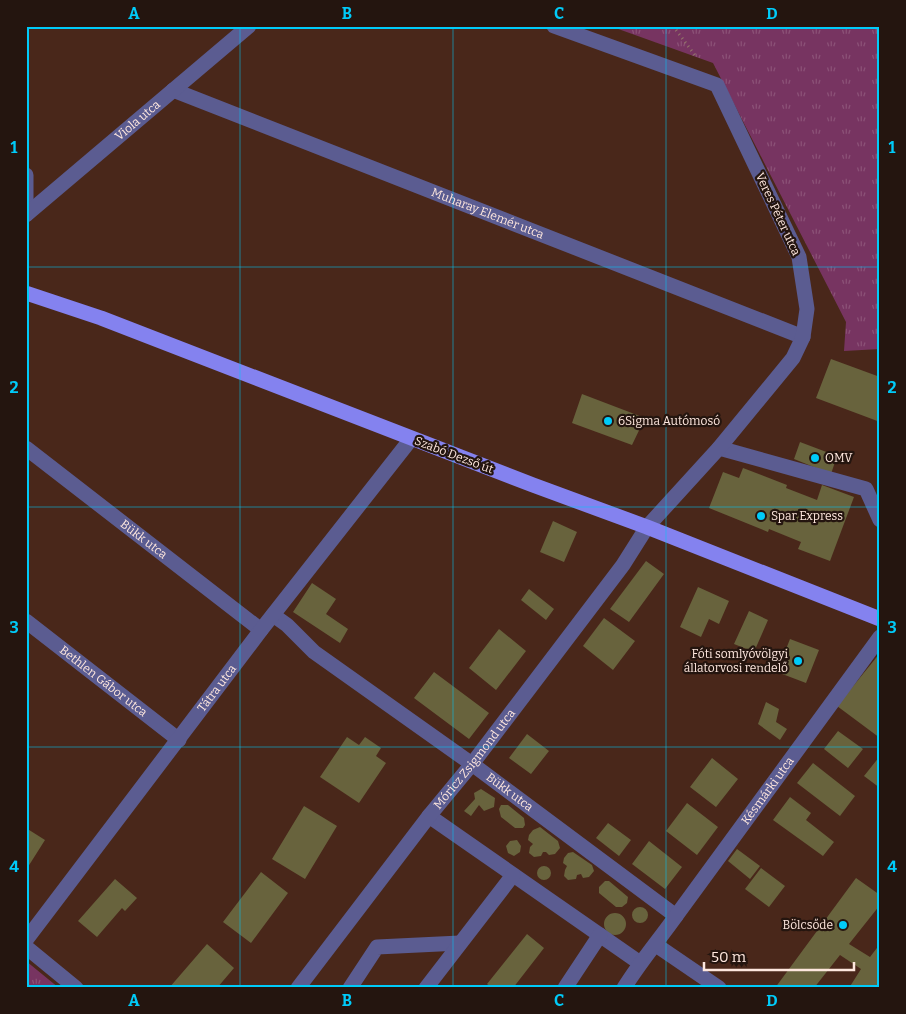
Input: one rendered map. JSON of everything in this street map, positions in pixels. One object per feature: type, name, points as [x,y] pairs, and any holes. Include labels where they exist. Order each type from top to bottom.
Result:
[{"type":"main road","name":"Szabó Dezső út","points":[[26,294],[101,318],[647,527],[880,619]]},
{"type":"street","name":"Viola utca","points":[[27,215],[172,90],[232,33],[249,26]]},
{"type":"street","points":[[554,26],[717,85]]},
{"type":"street","name":"Veres Péter utca","points":[[647,527],[719,448],[793,358],[803,337],[807,309],[798,257],[717,85]]},
{"type":"street","name":"Muharay Elemér utca","points":[[172,90],[803,337]]},
{"type":"street","points":[[26,176],[27,215]]},
{"type":"street","name":"Tátra utca","points":[[26,940],[261,630],[411,438]]},
{"type":"street","name":"Bükk utca","points":[[26,448],[261,630]]},
{"type":"street","points":[[719,448],[866,489],[880,520]]},
{"type":"street","name":"Móricz Zsigmond utca","points":[[298,988],[429,816],[472,764],[622,565],[647,527]]},
{"type":"street","name":"Bükk utca","points":[[273,615],[314,652],[472,764],[676,916]]},
{"type":"street","name":"Bethlen Gábor utca","points":[[26,621],[179,740]]},
{"type":"street","name":"Késmárki utca","points":[[624,988],[640,963],[656,945],[880,637]]},
{"type":"street","points":[[429,816],[640,963]]},
{"type":"street","points":[[426,988],[513,875]]},
{"type":"street","points":[[565,988],[600,935]]},
{"type":"street","points":[[350,988],[377,947],[460,943]]},
{"type":"street","points":[[656,945],[719,988]]},
{"type":"street","points":[[26,947],[76,988]]},
{"type":"path","points":[[673,26],[717,85]]},
{"type":"green space","points":[[610,26],[880,26],[880,349],[844,351],[846,322],[713,63]]},
{"type":"green space","points":[[26,961],[59,988],[26,988]]},
{"type":"building","points":[[831,359],[880,377],[880,422],[816,398]]},
{"type":"building","name":"6Sigma Autómosó","points":[[582,394],[645,418],[632,445],[572,423]]},
{"type":"building","name":"OMV","points":[[800,442],[837,456],[831,474],[794,459]]},
{"type":"building","points":[[743,468],[787,485],[786,488],[817,500],[822,485],[854,497],[830,561],[798,549],[801,542],[769,529],[768,532],[709,508],[723,472],[739,478]]},
{"type":"building","points":[[553,521],[577,532],[564,562],[540,552]]},
{"type":"building","points":[[646,561],[664,574],[629,622],[610,609]]},
{"type":"building","points":[[312,583],[336,599],[326,614],[348,629],[340,643],[293,612]]},
{"type":"building","points":[[698,587],[729,601],[719,624],[709,619],[701,637],[680,627]]},
{"type":"building","points":[[529,589],[554,609],[546,620],[521,600]]},
{"type":"building","points":[[749,611],[768,620],[754,652],[734,644]]},
{"type":"building","points":[[604,618],[635,641],[613,670],[583,646]]},
{"type":"building","points":[[499,629],[526,651],[496,690],[469,668]]},
{"type":"building","name":"Fóti somlyóvölgyi állatorvosi rendelő","points":[[790,639],[819,650],[806,683],[777,672]]},
{"type":"building","points":[[880,653],[880,738],[837,706]]},
{"type":"building","points":[[434,672],[489,713],[469,739],[414,698]]},
{"type":"building","points":[[766,702],[779,709],[776,722],[787,729],[780,740],[758,724]]},
{"type":"building","points":[[838,731],[863,749],[848,768],[824,749]]},
{"type":"building","points":[[527,734],[549,751],[531,774],[509,758]]},
{"type":"building","points":[[347,737],[359,745],[365,737],[381,748],[376,756],[386,763],[359,803],[320,777]]},
{"type":"building","points":[[880,756],[880,788],[864,776]]},
{"type":"building","points":[[712,758],[738,779],[716,807],[690,787]]},
{"type":"building","points":[[813,763],[855,796],[840,816],[797,783]]},
{"type":"building","points":[[481,789],[495,798],[494,807],[484,811],[479,805],[471,816],[464,811],[475,799],[474,793]]},
{"type":"building","points":[[790,797],[811,813],[806,820],[834,842],[823,856],[773,820]]},
{"type":"building","points":[[687,803],[718,827],[697,855],[666,831]]},
{"type":"building","points":[[501,805],[508,805],[524,818],[525,825],[523,828],[515,828],[501,817],[499,809]]},
{"type":"building","points":[[304,806],[337,826],[305,879],[272,859]]},
{"type":"building","points":[[608,823],[631,840],[619,856],[596,838]]},
{"type":"building","points":[[540,827],[558,841],[560,848],[555,854],[549,855],[543,852],[541,856],[534,857],[529,853],[530,847],[533,844],[528,840],[529,835],[533,830]]},
{"type":"building","points":[[26,828],[45,840],[26,870]]},
{"type":"building","points":[[517,840],[521,846],[520,852],[514,856],[508,853],[506,846],[510,841]]},
{"type":"building","points":[[649,841],[682,867],[665,889],[632,864]]},
{"type":"building","points":[[737,849],[760,866],[750,879],[728,861]]},
{"type":"building","points":[[573,852],[592,865],[594,871],[589,877],[583,878],[581,874],[577,875],[576,879],[568,880],[564,876],[567,866],[563,863],[564,858],[568,853]]},
{"type":"building","points":[[541,866],[547,866],[551,873],[547,880],[541,880],[537,876],[537,870]]},
{"type":"building","points":[[761,868],[785,886],[769,907],[745,889]]},
{"type":"building","points":[[261,872],[288,893],[251,943],[223,922]]},
{"type":"building","name":"Bölcsőde","points":[[856,878],[880,895],[880,905],[849,944],[870,957],[880,944],[880,988],[849,988],[861,969],[840,955],[814,988],[775,988]]},
{"type":"building","points":[[115,879],[137,898],[125,911],[122,908],[97,937],[78,921]]},
{"type":"building","points":[[605,881],[609,881],[628,897],[627,903],[622,907],[616,907],[599,893],[599,887]]},
{"type":"building","points":[[640,907],[648,915],[640,923],[632,915]]},
{"type":"building","points":[[615,913],[623,916],[626,924],[623,932],[615,935],[607,932],[604,924],[607,916]]},
{"type":"building","points":[[527,934],[544,948],[513,988],[492,988],[487,984]]},
{"type":"building","points":[[207,944],[234,968],[217,988],[169,988]]},
{"type":"place","name":"6Sigma Autómosó","points":[[608,421]]},
{"type":"place","name":"OMV","points":[[815,458]]},
{"type":"place","name":"Spar Express","points":[[761,516]]},
{"type":"place","name":"Fóti somlyóvölgyi állatorvosi rendelő","points":[[798,661]]},
{"type":"place","name":"Bölcsőde","points":[[843,925]]}]
